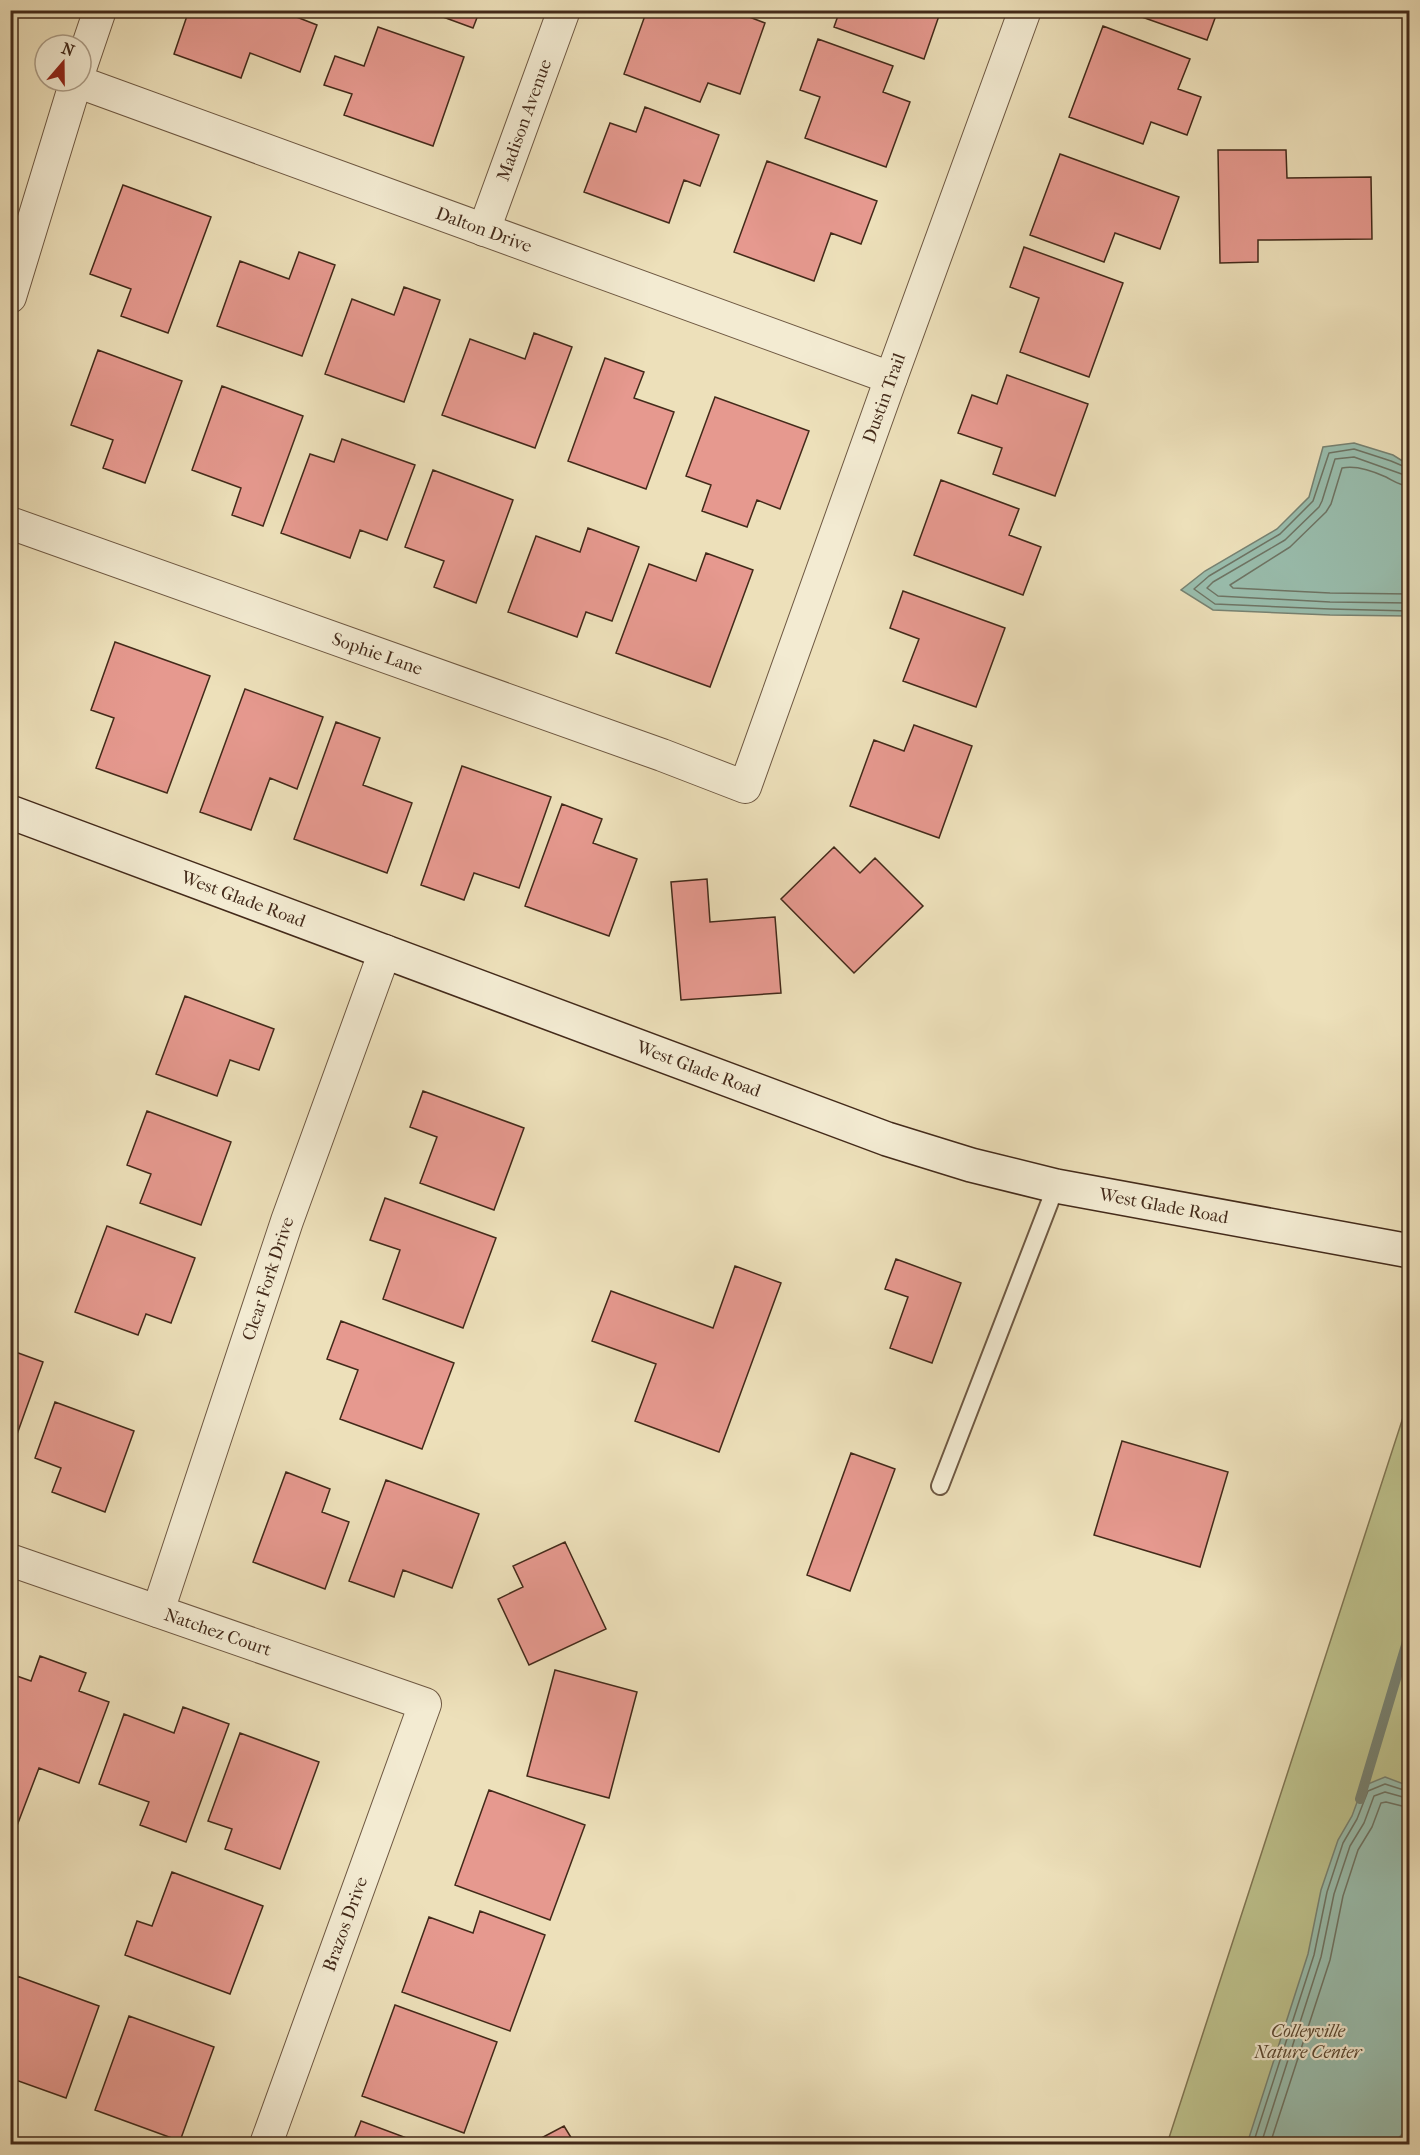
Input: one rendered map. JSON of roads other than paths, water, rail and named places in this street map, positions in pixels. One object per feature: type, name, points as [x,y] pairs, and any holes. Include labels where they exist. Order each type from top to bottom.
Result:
[{"type":"main road","name":"West Glade Road","points":[[10,812],[887,1139],[971,1165],[1056,1186],[1410,1251]]},
{"type":"street","points":[[92,33],[100,10]]},
{"type":"street","name":"Madison Avenue","points":[[484,230],[564,10]]},
{"type":"street","name":"Dustin Trail","points":[[745,787],[1025,10]]},
{"type":"street","name":"Dalton Drive","points":[[93,87],[891,378]]},
{"type":"street","points":[[10,297],[72,93]]},
{"type":"street","name":"Sophie Lane","points":[[10,523],[662,755],[745,787]]},
{"type":"street","name":"Clear Fork Drive","points":[[158,1611],[287,1221],[385,951]]},
{"type":"street","name":"Natchez Court","points":[[10,1560],[425,1704]]},
{"type":"street","name":"Brazos Drive","points":[[266,2145],[425,1704]]},
{"type":"lane","points":[[940,1486],[1056,1186]]},
{"type":"water","points":[[1354,443],[1393,455],[1409,465],[1409,616],[1213,610],[1181,590],[1205,571],[1277,529],[1309,497],[1323,447]]},
{"type":"water","points":[[1385,1777],[1409,1786],[1409,2121],[1405,2131],[1393,2144],[1247,2144],[1308,1954],[1321,1890],[1338,1840],[1352,1816],[1363,1786]]},
{"type":"waterway","points":[[1360,1799],[1410,1632]]},
{"type":"park label","name":"Colleyville Nature Center","points":[[1308,2041]]}]
